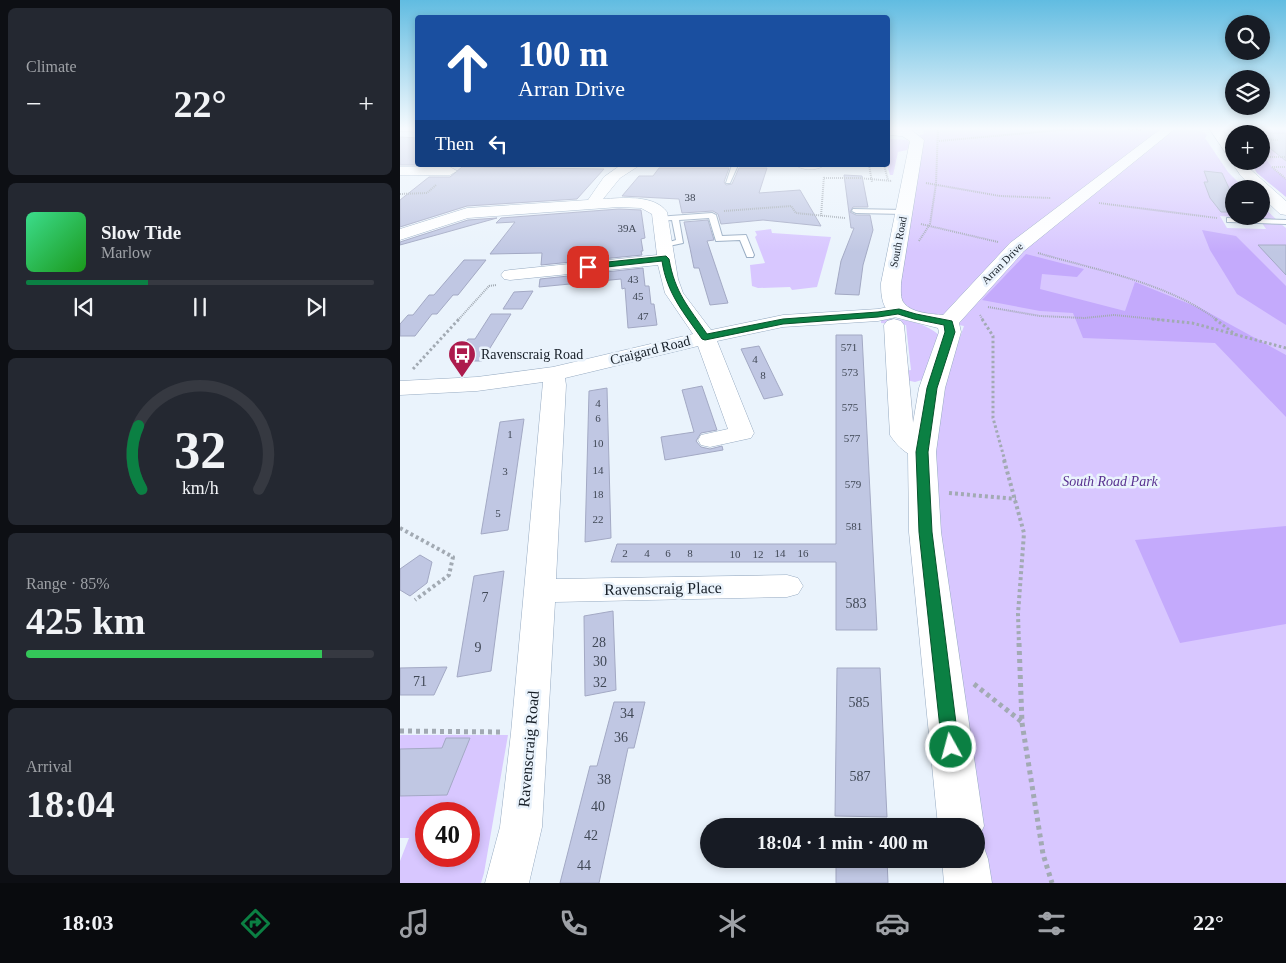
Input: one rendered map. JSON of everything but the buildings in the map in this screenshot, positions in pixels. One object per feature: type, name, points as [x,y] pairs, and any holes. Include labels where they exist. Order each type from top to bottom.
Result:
[{"type":"street","points":[[400,171],[440,169]]},
{"type":"street","points":[[593,204],[596,197],[620,169]]},
{"type":"street","name":"South Road","points":[[912,169],[891,283],[893,304],[897,318],[898,385],[902,435],[922,452]]},
{"type":"street","name":"Arran Drive","points":[[948,323],[972,304],[1017,247],[1118,169]]},
{"type":"street","points":[[1244,170],[1286,210]]},
{"type":"street","points":[[400,235],[467,213],[624,203],[643,204],[654,207],[668,218],[665,252],[669,279],[674,293],[705,337],[742,433],[710,440]]},
{"type":"street","points":[[511,274],[665,252]]},
{"type":"street","name":"Craigard Road","points":[[400,388],[477,384],[553,374],[705,337],[783,321],[878,315],[897,318]]},
{"type":"street","points":[[897,318],[914,317],[948,323],[950,332],[932,388],[922,452],[925,532],[940,668],[960,818]]},
{"type":"street","name":"Ravenscraig Road","points":[[507,883],[521,827],[530,733],[554,395],[553,374]]},
{"type":"street","points":[[898,385],[932,388]]},
{"type":"street","name":"Ravenscraig Place","points":[[539,591],[582,588],[787,586]]},
{"type":"street","points":[[966,868],[968,883]]},
{"type":"lane","points":[[728,182],[733,169]]},
{"type":"lane","points":[[856,211],[903,217]]},
{"type":"lane","points":[[668,218],[712,215],[719,238],[743,237],[750,254]]},
{"type":"lane","points":[[1270,221],[1286,222]]},
{"type":"path","points":[[821,169],[824,178],[821,216]]},
{"type":"path","points":[[870,169],[872,181]]},
{"type":"path","points":[[885,169],[888,180]]},
{"type":"path","points":[[917,245],[930,224],[937,169]]},
{"type":"path","points":[[1274,169],[1286,179]]},
{"type":"path","points":[[1279,174],[1286,174]]},
{"type":"path","points":[[824,178],[859,178],[872,181],[888,180],[936,184],[1000,196],[1077,200],[1225,219]]},
{"type":"path","points":[[712,215],[716,212],[791,206],[796,213],[848,218]]},
{"type":"path","points":[[903,217],[1017,247],[1147,285],[1202,309],[1236,335]]},
{"type":"path","points":[[413,370],[489,286],[511,274]]},
{"type":"path","points":[[972,304],[1040,316],[1084,318],[1114,316],[1192,323],[1286,348]]},
{"type":"path","points":[[972,304],[993,336],[993,418],[1024,533],[1018,614],[1022,723],[1043,854],[1052,883]]},
{"type":"path","points":[[923,490],[1016,499]]},
{"type":"path","points":[[400,528],[453,556],[449,575],[415,600]]},
{"type":"path","points":[[940,668],[955,668],[1022,723]]},
{"type":"path","points":[[400,731],[530,733]]},
{"type":"green space","points":[[888,169],[894,169],[893,175],[890,175]]},
{"type":"green space","name":"South Road Park","points":[[909,169],[1225,169],[1236,180],[1225,180],[1225,216],[1220,216],[1227,228],[1266,229],[1263,225],[1270,225],[1270,223],[1281,224],[1286,228],[1286,883],[987,883],[985,868],[985,818],[977,818],[955,668],[934,491],[935,435],[944,382],[964,326],[914,317],[899,311],[891,283]]},
{"type":"green space","points":[[1274,169],[1286,169],[1286,179]]},
{"type":"green space","name":"South Road Park","points":[[1270,213],[1277,220],[1270,220]]},
{"type":"green space","points":[[771,229],[772,233],[831,237],[817,287],[792,290],[790,287],[758,288],[752,286],[750,265],[765,263],[755,237],[757,235],[755,231]]},
{"type":"green space","points":[[895,319],[919,324],[939,335],[925,379],[915,382],[906,380],[904,371],[911,370],[906,325],[881,323],[881,320]]},
{"type":"green space","points":[[400,735],[508,735],[481,883],[400,883],[400,861],[409,838],[400,838]]},
{"type":"shaded area","points":[[1275,169],[1286,179],[1286,197],[1270,184],[1270,180],[1265,180],[1255,170]]},
{"type":"shaded area","points":[[1202,230],[1236,236],[1286,286],[1286,325],[1237,294],[1210,250]]},
{"type":"shaded area","points":[[1026,254],[1084,269],[1077,277],[1042,274],[1040,289],[1125,311],[1135,282],[1202,309],[1286,355],[1286,417],[1215,343],[1083,338],[1073,313],[1040,311],[982,300]]},
{"type":"shaded area","points":[[1286,526],[1286,624],[1180,643],[1135,540]]},
{"type":"place","name":"Ravenscraig Road","points":[[462,378]]},
{"type":"route","points":[[588,267],[666,259],[669,279],[674,293],[705,337],[783,321],[878,315],[899,311],[914,317],[948,323],[950,332],[932,388],[922,452],[925,532],[951,747]]}]
